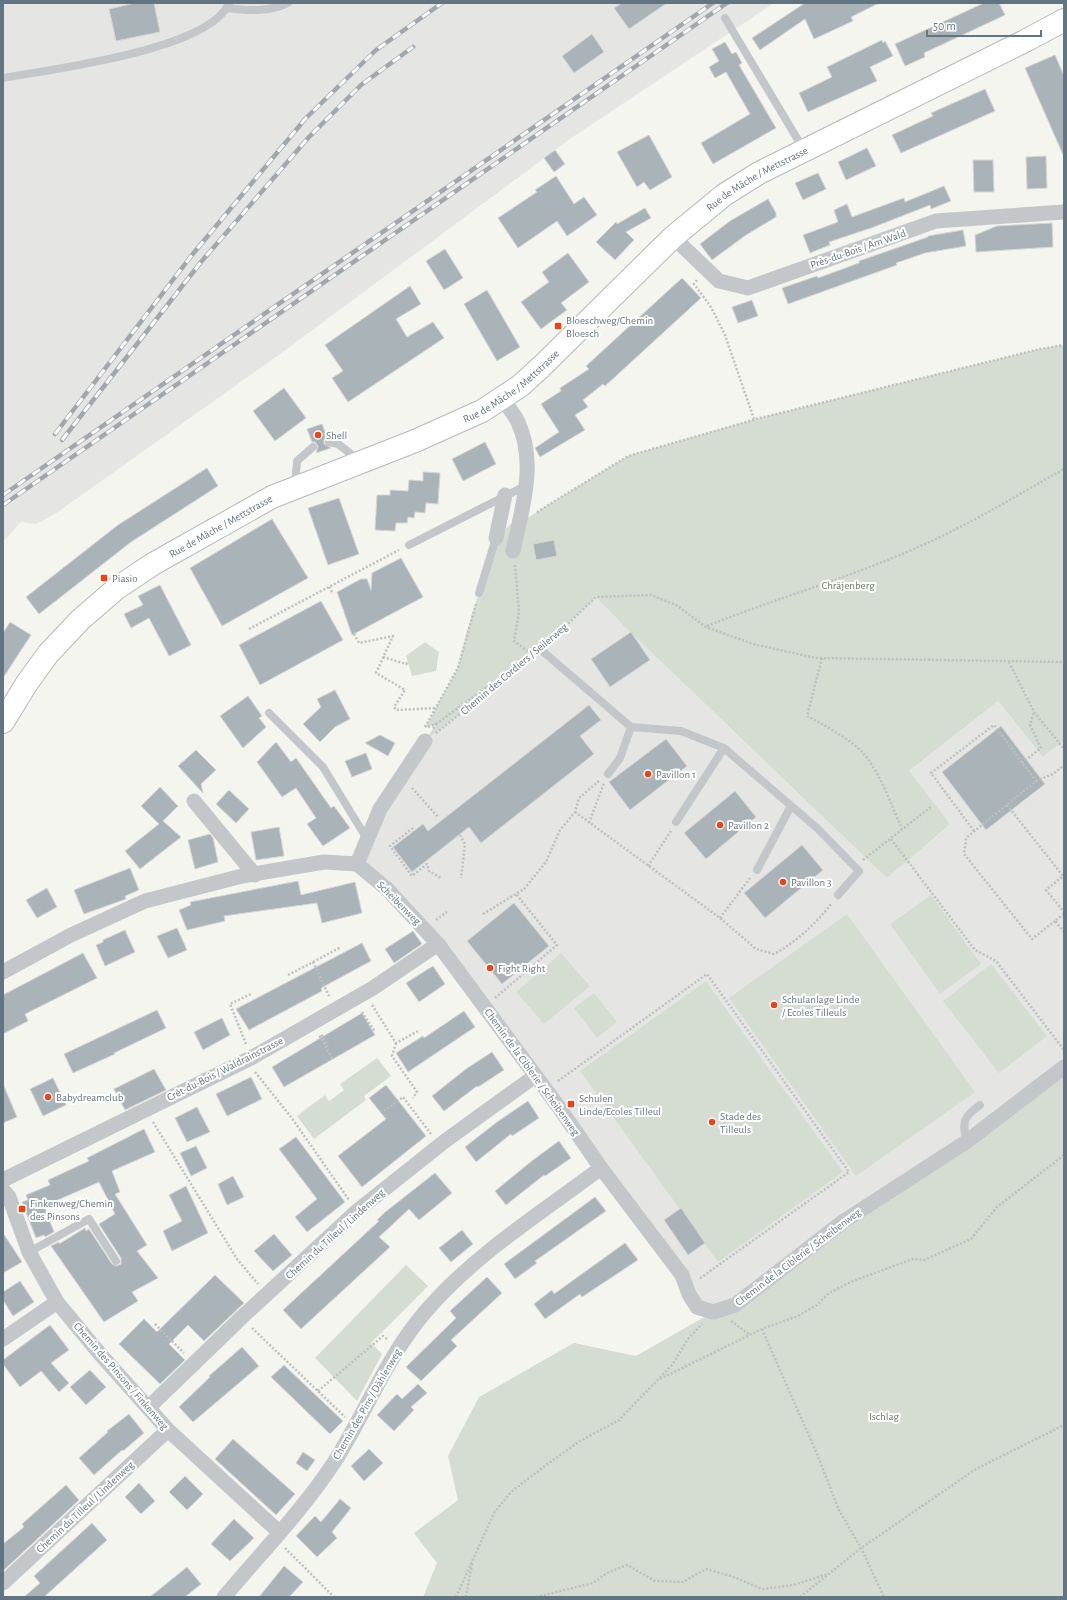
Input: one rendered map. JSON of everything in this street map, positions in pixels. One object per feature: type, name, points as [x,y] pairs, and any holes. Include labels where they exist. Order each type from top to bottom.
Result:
[{"type":"main road","name":"Rue de Mâche / Mettstrasse","points":[[3,722],[27,683],[48,654],[80,620],[107,595],[153,564],[272,497],[457,423],[502,398],[543,365],[673,237],[724,195],[759,173],[1025,41],[1064,20]]},
{"type":"street","name":"Près-du-Bois / Am Wald","points":[[673,237],[719,281],[748,288],[936,221],[1064,212]]},
{"type":"street","points":[[502,398],[518,422],[522,435],[527,466],[527,485],[514,551]]},
{"type":"street","points":[[496,538],[506,494]]},
{"type":"street","points":[[3,972],[71,935],[145,901],[242,876],[255,875],[324,862],[357,864],[380,809],[424,735]]},
{"type":"street","points":[[194,802],[255,875]]},
{"type":"street","name":"Scheibenweg","points":[[357,864],[387,889],[438,944]]},
{"type":"street","name":"Crêt-du-Bois / Waldrainstrasse","points":[[3,1180],[249,1059],[373,988],[438,944]]},
{"type":"street","name":"Chemin de la Ciblerie / Scheibenweg","points":[[438,944],[535,1076],[600,1168],[682,1275],[689,1294],[697,1307],[713,1312],[735,1305],[844,1220],[966,1142],[1064,1067]]},
{"type":"street","name":"Chemin du Tilleul / Lindenweg","points":[[148,1408],[241,1318],[357,1211],[445,1141],[535,1076]]},
{"type":"street","name":"Chemin des Pins / Dählenweg","points":[[224,1597],[315,1490],[336,1460],[387,1367],[426,1312],[476,1261],[600,1168]]},
{"type":"street","name":"Chemin des Pinsons / Finkenweg","points":[[3,1190],[9,1197],[29,1252],[57,1302],[100,1354],[168,1430],[277,1535]]},
{"type":"street","points":[[3,1340],[57,1302]]},
{"type":"street","name":"Chemin du Tilleul / Lindenweg","points":[[3,1583],[168,1430]]},
{"type":"lane","points":[[3,78],[124,56],[148,49],[202,29],[221,16],[228,5],[260,11],[288,3]]},
{"type":"lane","points":[[725,18],[804,150]]},
{"type":"lane","points":[[329,442],[338,444],[361,461]]},
{"type":"lane","points":[[295,488],[296,462],[313,447]]},
{"type":"lane","points":[[442,522],[527,485]]},
{"type":"lane","points":[[409,545],[506,494]]},
{"type":"lane","points":[[479,593],[496,538]]},
{"type":"lane","points":[[537,652],[631,727],[681,731],[724,748],[817,828],[859,871],[838,895]]},
{"type":"lane","points":[[269,713],[323,767],[367,839]]},
{"type":"lane","points":[[608,774],[620,758],[631,727]]},
{"type":"lane","points":[[676,822],[724,748]]},
{"type":"lane","points":[[757,870],[791,806]]},
{"type":"lane","points":[[966,1142],[964,1119],[969,1113],[980,1105]]},
{"type":"lane","points":[[29,1252],[89,1219],[116,1261]]},
{"type":"path","points":[[706,269],[694,284],[711,307],[725,335],[754,419]]},
{"type":"path","points":[[519,523],[628,456],[754,419],[1040,349],[1064,345]]},
{"type":"path","points":[[706,627],[762,604],[880,563],[942,536],[1064,468]]},
{"type":"path","points":[[249,629],[409,545]]},
{"type":"path","points":[[514,551],[519,612],[514,641],[537,652]]},
{"type":"path","points":[[329,587],[333,594]]},
{"type":"path","points":[[424,735],[458,668],[467,631],[479,593]]},
{"type":"path","name":"Chemin des Cordiers / Seilerweg","points":[[424,735],[500,683],[537,652],[596,597],[651,595],[676,605],[706,627],[753,644],[822,658],[1064,662]]},
{"type":"path","points":[[354,634],[359,643],[393,636],[376,673],[405,690],[394,708],[396,710],[437,708]]},
{"type":"path","points":[[383,657],[406,664],[408,662]]},
{"type":"path","points":[[822,658],[807,716],[862,752],[882,782],[902,829]]},
{"type":"path","points":[[1008,662],[1034,712],[1064,749]]},
{"type":"path","points":[[436,724],[491,684],[500,683]]},
{"type":"path","points":[[1022,763],[1041,748],[1030,725],[1034,712]]},
{"type":"path","points":[[974,831],[931,772],[994,725],[1036,781]]},
{"type":"path","points":[[1007,804],[1064,876],[1046,890],[1064,913],[1032,939],[964,854],[966,838],[1007,804],[1036,781],[1053,774],[1064,765]]},
{"type":"path","points":[[483,914],[524,889],[546,862],[560,830],[575,812],[579,798],[608,774]]},
{"type":"path","points":[[589,823],[608,774]]},
{"type":"path","points":[[401,776],[438,817]]},
{"type":"path","points":[[854,866],[932,806]]},
{"type":"path","points":[[575,812],[720,918],[756,949],[774,954],[787,947],[812,926],[838,895]]},
{"type":"path","points":[[413,828],[390,846],[412,876],[427,864],[429,871],[441,878]]},
{"type":"path","points":[[460,834],[465,844],[461,878]]},
{"type":"path","points":[[891,839],[975,950],[996,961],[1064,1050]]},
{"type":"path","points":[[648,866],[665,841]]},
{"type":"path","points":[[720,918],[757,870]]},
{"type":"path","points":[[498,995],[557,945],[516,894]]},
{"type":"path","points":[[434,921],[446,912]]},
{"type":"path","points":[[1055,921],[1064,932]]},
{"type":"path","points":[[288,975],[341,947]]},
{"type":"path","points":[[313,962],[335,1010]]},
{"type":"path","points":[[556,1082],[707,974],[849,1172],[697,1281]]},
{"type":"path","points":[[251,994],[230,1004],[249,1059],[357,1211]]},
{"type":"path","points":[[371,1004],[396,1043]]},
{"type":"path","points":[[356,1015],[363,1011],[375,1032]]},
{"type":"path","points":[[413,1098],[417,1092],[392,1056],[396,1043],[420,1030]]},
{"type":"path","points":[[329,1045],[327,1046],[322,1036],[320,1037],[333,1060]]},
{"type":"path","points":[[384,1111],[403,1097],[433,1137]]},
{"type":"path","points":[[146,1110],[237,1259],[267,1295]]},
{"type":"path","points":[[660,1379],[762,1329],[798,1316],[817,1305],[829,1294],[853,1281],[914,1259],[924,1260],[965,1242],[974,1236],[988,1216],[997,1207],[1064,1155]]},
{"type":"path","points":[[456,1597],[494,1513],[510,1492],[580,1441],[619,1420],[660,1379],[672,1365],[688,1339],[713,1312]]},
{"type":"path","points":[[241,1318],[354,1425]]},
{"type":"path","points":[[155,1324],[185,1354]]},
{"type":"path","points":[[762,1329],[817,1454],[839,1510],[861,1548],[884,1597]]},
{"type":"path","points":[[318,1391],[383,1336]]},
{"type":"path","points":[[800,1597],[861,1548],[976,1469],[1064,1425]]},
{"type":"path","points":[[277,1535],[334,1597]]},
{"type":"path","points":[[466,1597],[472,1560]]},
{"type":"path","points":[[536,1597],[592,1583],[609,1572],[627,1565],[655,1581],[683,1582],[706,1569],[734,1577],[762,1589],[794,1585],[830,1573]]},
{"type":"shaded area","points":[[3,3],[774,3],[570,139],[287,349],[55,514],[36,524],[21,522],[3,542]]},
{"type":"shaded area","name":"Schulanlage Linde / Ecoles Tilleuls","points":[[596,597],[622,624],[908,772],[998,701],[1043,757],[1064,740],[1064,1067],[735,1305],[697,1307],[438,944],[357,864],[425,741],[524,663]]},
{"type":"green space","name":"Chräjenberg","points":[[1064,345],[1064,740],[1043,757],[998,701],[909,771],[950,824],[887,878],[622,624],[596,597],[524,663],[425,741],[436,724],[425,728],[458,668],[467,631],[496,538],[513,522],[519,523],[628,456],[760,418],[1040,349]]},
{"type":"green space","points":[[425,642],[439,652],[436,671],[412,676],[406,656]]},
{"type":"green space","points":[[931,895],[981,964],[940,994],[890,924]]},
{"type":"green space","points":[[847,914],[975,1092],[856,1176],[729,998]]},
{"type":"green space","points":[[561,953],[590,986],[544,1024],[516,992]]},
{"type":"green space","points":[[991,964],[1047,1036],[999,1073],[943,1001]]},
{"type":"green space","name":"Stade des Tilleuls","points":[[706,981],[843,1172],[718,1262],[580,1071]]},
{"type":"green space","points":[[594,993],[617,1022],[597,1038],[574,1008]]},
{"type":"green space","points":[[377,1058],[391,1076],[364,1096],[366,1100],[314,1139],[297,1116],[325,1095],[329,1101],[344,1090],[340,1084]]},
{"type":"green space","name":"Ischlag","points":[[1064,1067],[1064,1597],[423,1597],[437,1563],[414,1533],[458,1500],[448,1456],[479,1397],[574,1343],[636,1356],[713,1312]]},
{"type":"green space","points":[[406,1265],[428,1286],[371,1343],[382,1354],[357,1401],[315,1358]]},
{"type":"building","points":[[135,3],[154,3],[160,32],[116,41],[109,9]]},
{"type":"building","points":[[622,3],[667,3],[629,29],[614,8]]},
{"type":"building","points":[[805,3],[879,3],[851,17],[853,21],[814,39],[805,19],[760,50],[752,38]]},
{"type":"building","points":[[984,3],[999,3],[1005,15],[924,53],[925,57],[905,66],[895,44]]},
{"type":"building","points":[[592,34],[604,52],[574,73],[562,56]]},
{"type":"building","points":[[882,40],[883,43],[885,41],[893,56],[870,67],[877,81],[808,112],[799,93],[832,77],[827,67]]},
{"type":"building","points":[[725,42],[732,54],[736,52],[742,63],[739,65],[776,128],[713,164],[701,143],[750,114],[726,72],[715,78],[709,67],[719,61],[712,49]]},
{"type":"building","points":[[1055,55],[1064,76],[1064,157],[1025,68]]},
{"type":"building","points":[[985,89],[995,111],[901,153],[892,135],[933,116],[931,113]]},
{"type":"building","points":[[649,135],[672,177],[650,190],[644,182],[637,187],[617,152]]},
{"type":"building","points":[[867,148],[876,166],[846,180],[838,162]]},
{"type":"building","points":[[555,150],[565,164],[554,172],[544,158]]},
{"type":"building","points":[[1046,156],[1047,188],[1027,189],[1026,157]]},
{"type":"building","points":[[973,160],[993,160],[994,192],[974,192]]},
{"type":"building","points":[[818,173],[826,189],[803,200],[795,183]]},
{"type":"building","points":[[556,176],[574,204],[584,197],[597,215],[567,236],[557,221],[518,248],[498,218],[537,192],[535,190]]},
{"type":"building","points":[[944,186],[951,201],[931,209],[930,205],[874,227],[829,242],[830,245],[810,253],[803,235],[838,222],[834,210],[847,204],[852,217],[904,198],[905,202]]},
{"type":"building","points":[[768,199],[776,213],[776,217],[746,235],[712,260],[700,244],[730,221]]},
{"type":"building","points":[[645,208],[651,218],[626,232],[634,240],[615,260],[596,242],[616,222],[617,224]]},
{"type":"building","points":[[1052,223],[1053,247],[976,252],[975,235],[997,226]]},
{"type":"building","points":[[963,230],[966,246],[925,253],[896,263],[897,265],[788,304],[782,288],[817,276],[818,278],[859,263],[859,261],[928,236]]},
{"type":"building","points":[[445,249],[463,278],[444,290],[426,261]]},
{"type":"building","points":[[568,253],[589,282],[561,303],[567,310],[541,329],[521,302],[549,282],[542,272]]},
{"type":"building","points":[[682,278],[701,298],[605,386],[603,384],[583,400],[588,407],[575,415],[585,430],[540,457],[535,448],[559,432],[541,404],[561,391],[560,388],[589,369],[586,366]]},
{"type":"building","points":[[410,286],[421,304],[396,319],[407,337],[433,322],[444,338],[348,402],[332,378],[343,371],[325,345]]},
{"type":"building","points":[[487,290],[520,347],[497,361],[464,304]]},
{"type":"building","points":[[752,300],[758,316],[738,323],[732,307]]},
{"type":"building","points":[[284,388],[306,418],[275,441],[253,411]]},
{"type":"building","name":"Shell","points":[[322,424],[327,437],[324,440],[324,444],[331,448],[316,453],[318,446],[315,442],[312,442],[307,429]]},
{"type":"building","points":[[485,442],[496,464],[463,481],[452,459]]},
{"type":"building","points":[[207,468],[218,486],[131,542],[39,614],[26,597],[118,525]]},
{"type":"building","points":[[423,472],[440,473],[438,504],[426,503],[425,513],[415,512],[414,518],[408,517],[407,523],[396,523],[395,531],[375,530],[377,495],[390,495],[390,490],[408,491],[409,480],[423,481]]},
{"type":"building","points":[[339,498],[359,554],[328,565],[308,508]]},
{"type":"building","points":[[272,519],[308,578],[222,626],[190,568]]},
{"type":"building","points":[[554,540],[557,556],[536,560],[533,544]]},
{"type":"building","points":[[401,558],[423,597],[352,635],[337,592],[361,579],[367,579],[371,590],[372,573]]},
{"type":"building","points":[[160,585],[191,645],[169,656],[149,618],[131,628],[124,614],[143,605],[138,596]]},
{"type":"building","points":[[321,601],[343,640],[260,685],[239,645]]},
{"type":"building","points":[[10,622],[31,635],[3,678],[3,633]]},
{"type":"building","points":[[631,632],[650,660],[610,687],[591,659]]},
{"type":"building","points":[[335,690],[350,719],[335,727],[320,742],[303,724],[321,707],[317,699]]},
{"type":"building","points":[[248,696],[262,716],[259,718],[266,727],[243,748],[220,716]]},
{"type":"building","points":[[589,705],[601,720],[580,736],[594,754],[481,843],[469,827],[412,872],[393,847],[423,824],[428,831]]},
{"type":"building","points":[[1001,726],[1045,784],[986,830],[942,772]]},
{"type":"building","points":[[380,735],[395,743],[388,756],[365,743]]},
{"type":"building","name":"Pavillon 1","points":[[666,739],[687,766],[630,810],[609,782]]},
{"type":"building","points":[[276,742],[291,762],[296,758],[331,808],[334,806],[350,828],[323,846],[307,824],[316,818],[296,788],[282,797],[257,762]]},
{"type":"building","points":[[196,750],[216,770],[201,784],[203,793],[178,766]]},
{"type":"building","points":[[366,753],[372,769],[352,777],[345,761]]},
{"type":"building","points":[[160,787],[178,806],[163,821],[181,837],[140,869],[125,851],[159,824],[141,806]]},
{"type":"building","points":[[229,790],[249,809],[236,823],[216,804]]},
{"type":"building","name":"Pavillon 2","points":[[735,791],[756,817],[706,859],[684,833]]},
{"type":"building","points":[[279,827],[284,856],[256,860],[251,832]]},
{"type":"building","points":[[210,834],[213,838],[218,862],[195,869],[188,840]]},
{"type":"building","name":"Pavillon 3","points":[[802,845],[823,870],[765,918],[744,893]]},
{"type":"building","points":[[130,868],[139,890],[125,896],[126,899],[84,914],[74,890]]},
{"type":"building","points":[[298,881],[301,895],[355,882],[362,913],[322,923],[317,903],[224,916],[225,921],[187,930],[179,910],[191,905],[190,902]]},
{"type":"building","points":[[47,888],[57,907],[37,918],[26,900]]},
{"type":"building","points":[[514,903],[549,946],[502,984],[467,941]]},
{"type":"building","points":[[177,928],[187,950],[168,958],[157,936]]},
{"type":"building","points":[[125,930],[135,952],[105,966],[96,945],[103,942],[103,940]]},
{"type":"building","points":[[413,931],[422,944],[394,963],[385,949]]},
{"type":"building","points":[[362,943],[371,961],[321,988],[322,991],[249,1030],[236,1009]]},
{"type":"building","points":[[83,953],[97,978],[25,1014],[28,1021],[3,1034],[3,995]]},
{"type":"building","points":[[433,966],[445,984],[419,1002],[406,983]]},
{"type":"building","points":[[157,1010],[166,1028],[73,1073],[64,1054]]},
{"type":"building","points":[[464,1011],[475,1027],[408,1072],[396,1053],[423,1036],[424,1038]]},
{"type":"building","points":[[362,1013],[375,1035],[284,1087],[272,1067]]},
{"type":"building","points":[[222,1018],[230,1035],[203,1050],[194,1032]]},
{"type":"building","points":[[492,1052],[504,1070],[478,1087],[477,1086],[444,1111],[432,1096],[466,1069]]},
{"type":"building","points":[[154,1069],[166,1090],[125,1110],[114,1089]]},
{"type":"building","points":[[251,1077],[262,1099],[227,1116],[216,1094]]},
{"type":"building","name":"Babydreamclub","points":[[53,1078],[66,1105],[43,1116],[30,1089]]},
{"type":"building","points":[[3,1084],[17,1117],[3,1123]]},
{"type":"building","points":[[386,1085],[426,1136],[362,1187],[338,1156],[386,1119],[369,1098]]},
{"type":"building","points":[[528,1101],[539,1118],[512,1136],[511,1134],[476,1162],[465,1147],[497,1122]]},
{"type":"building","points":[[197,1107],[210,1132],[187,1142],[175,1118]]},
{"type":"building","points":[[144,1129],[155,1152],[112,1171],[120,1192],[115,1194],[147,1245],[137,1251],[158,1278],[132,1292],[138,1301],[104,1322],[51,1246],[59,1242],[59,1244],[85,1228],[86,1231],[89,1229],[112,1264],[116,1266],[121,1264],[121,1258],[99,1224],[115,1214],[99,1182],[44,1206],[54,1232],[45,1237],[44,1235],[36,1238],[22,1202],[28,1200],[26,1195],[50,1185],[48,1180],[89,1161],[87,1158]]},
{"type":"building","points":[[296,1137],[345,1202],[307,1232],[295,1217],[317,1199],[279,1149]]},
{"type":"building","points":[[559,1141],[571,1158],[545,1176],[544,1175],[506,1205],[495,1191]]},
{"type":"building","points":[[196,1146],[207,1168],[191,1176],[180,1153]]},
{"type":"building","points":[[435,1173],[452,1193],[419,1220],[409,1209],[379,1237],[390,1247],[301,1329],[283,1310],[379,1221],[377,1220],[384,1213]]},
{"type":"building","points":[[233,1176],[244,1197],[227,1205],[218,1184]]},
{"type":"building","points":[[186,1186],[208,1233],[172,1251],[163,1231],[182,1221],[169,1195]]},
{"type":"building","points":[[595,1197],[606,1211],[535,1261],[537,1263],[515,1279],[504,1264]]},
{"type":"building","points":[[681,1208],[705,1243],[688,1255],[664,1220]]},
{"type":"building","points":[[462,1230],[473,1244],[451,1262],[439,1248]]},
{"type":"building","points":[[3,1233],[22,1262],[3,1273]]},
{"type":"building","points":[[274,1234],[292,1255],[273,1271],[254,1251]]},
{"type":"building","points":[[625,1243],[638,1260],[582,1297],[580,1294],[545,1319],[534,1304],[552,1290],[554,1294]]},
{"type":"building","points":[[215,1275],[244,1303],[204,1341],[188,1325],[169,1344],[185,1360],[160,1384],[119,1344],[144,1319],[157,1332]]},
{"type":"building","points":[[487,1277],[502,1293],[451,1340],[457,1346],[421,1381],[406,1367],[456,1318],[450,1311]]},
{"type":"building","points":[[20,1281],[34,1302],[13,1316],[3,1300],[3,1292]]},
{"type":"building","points":[[50,1325],[69,1350],[51,1363],[69,1383],[59,1392],[41,1371],[20,1387],[3,1364],[3,1360]]},
{"type":"building","points":[[242,1347],[259,1366],[193,1422],[179,1407],[210,1377],[209,1376]]},
{"type":"building","points":[[284,1365],[343,1421],[330,1434],[271,1377]]},
{"type":"building","points":[[90,1370],[106,1387],[86,1405],[70,1387]]},
{"type":"building","points":[[418,1384],[427,1393],[411,1407],[414,1410],[394,1431],[377,1415],[397,1394],[402,1399]]},
{"type":"building","points":[[129,1414],[144,1433],[94,1475],[79,1458],[108,1432],[107,1431]]},
{"type":"building","points":[[233,1439],[295,1494],[276,1515],[215,1459]]},
{"type":"building","points":[[369,1449],[383,1463],[364,1481],[351,1466]]},
{"type":"building","points":[[303,1452],[315,1460],[307,1471],[296,1463]]},
{"type":"building","points":[[185,1476],[203,1494],[187,1510],[169,1492]]},
{"type":"building","points":[[139,1483],[155,1501],[141,1514],[125,1497]]},
{"type":"building","points":[[66,1485],[79,1500],[3,1571],[3,1544],[24,1527],[22,1524]]},
{"type":"building","points":[[340,1499],[351,1508],[332,1532],[337,1538],[317,1557],[296,1536],[315,1516],[321,1522]]},
{"type":"building","points":[[234,1519],[254,1538],[230,1561],[211,1544]]},
{"type":"building","points":[[92,1523],[107,1540],[44,1597],[24,1597],[40,1583],[34,1576]]},
{"type":"building","points":[[284,1566],[303,1582],[289,1597],[259,1597]]},
{"type":"building","points":[[187,1567],[201,1584],[185,1597],[150,1597]]},
{"type":"railway","points":[[55,434],[192,255],[306,118],[376,50],[442,3]]},
{"type":"railway","points":[[3,495],[713,3]]},
{"type":"railway","points":[[3,505],[727,3]]},
{"type":"railway","points":[[62,440],[201,262],[309,137],[361,85],[413,47]]},
{"type":"place","name":"Bloeschweg/Chemin Bloesch","points":[[558,326]]},
{"type":"place","name":"Shell","points":[[318,435]]},
{"type":"place","name":"Piasio","points":[[104,578]]},
{"type":"place","name":"Pavillon 1","points":[[648,774]]},
{"type":"place","name":"Pavillon 2","points":[[720,825]]},
{"type":"place","name":"Pavillon 3","points":[[783,882]]},
{"type":"place","name":"Fight Right","points":[[490,968]]},
{"type":"place","name":"Schulanlage Linde / Ecoles Tilleuls","points":[[774,1005]]},
{"type":"place","name":"Babydreamclub","points":[[48,1097]]},
{"type":"place","name":"Schulen Linde/Ecoles Tilleul","points":[[571,1104]]},
{"type":"place","name":"Stade des Tilleuls","points":[[712,1122]]},
{"type":"place","name":"Finkenweg/Chemin des Pinsons","points":[[22,1209]]}]
